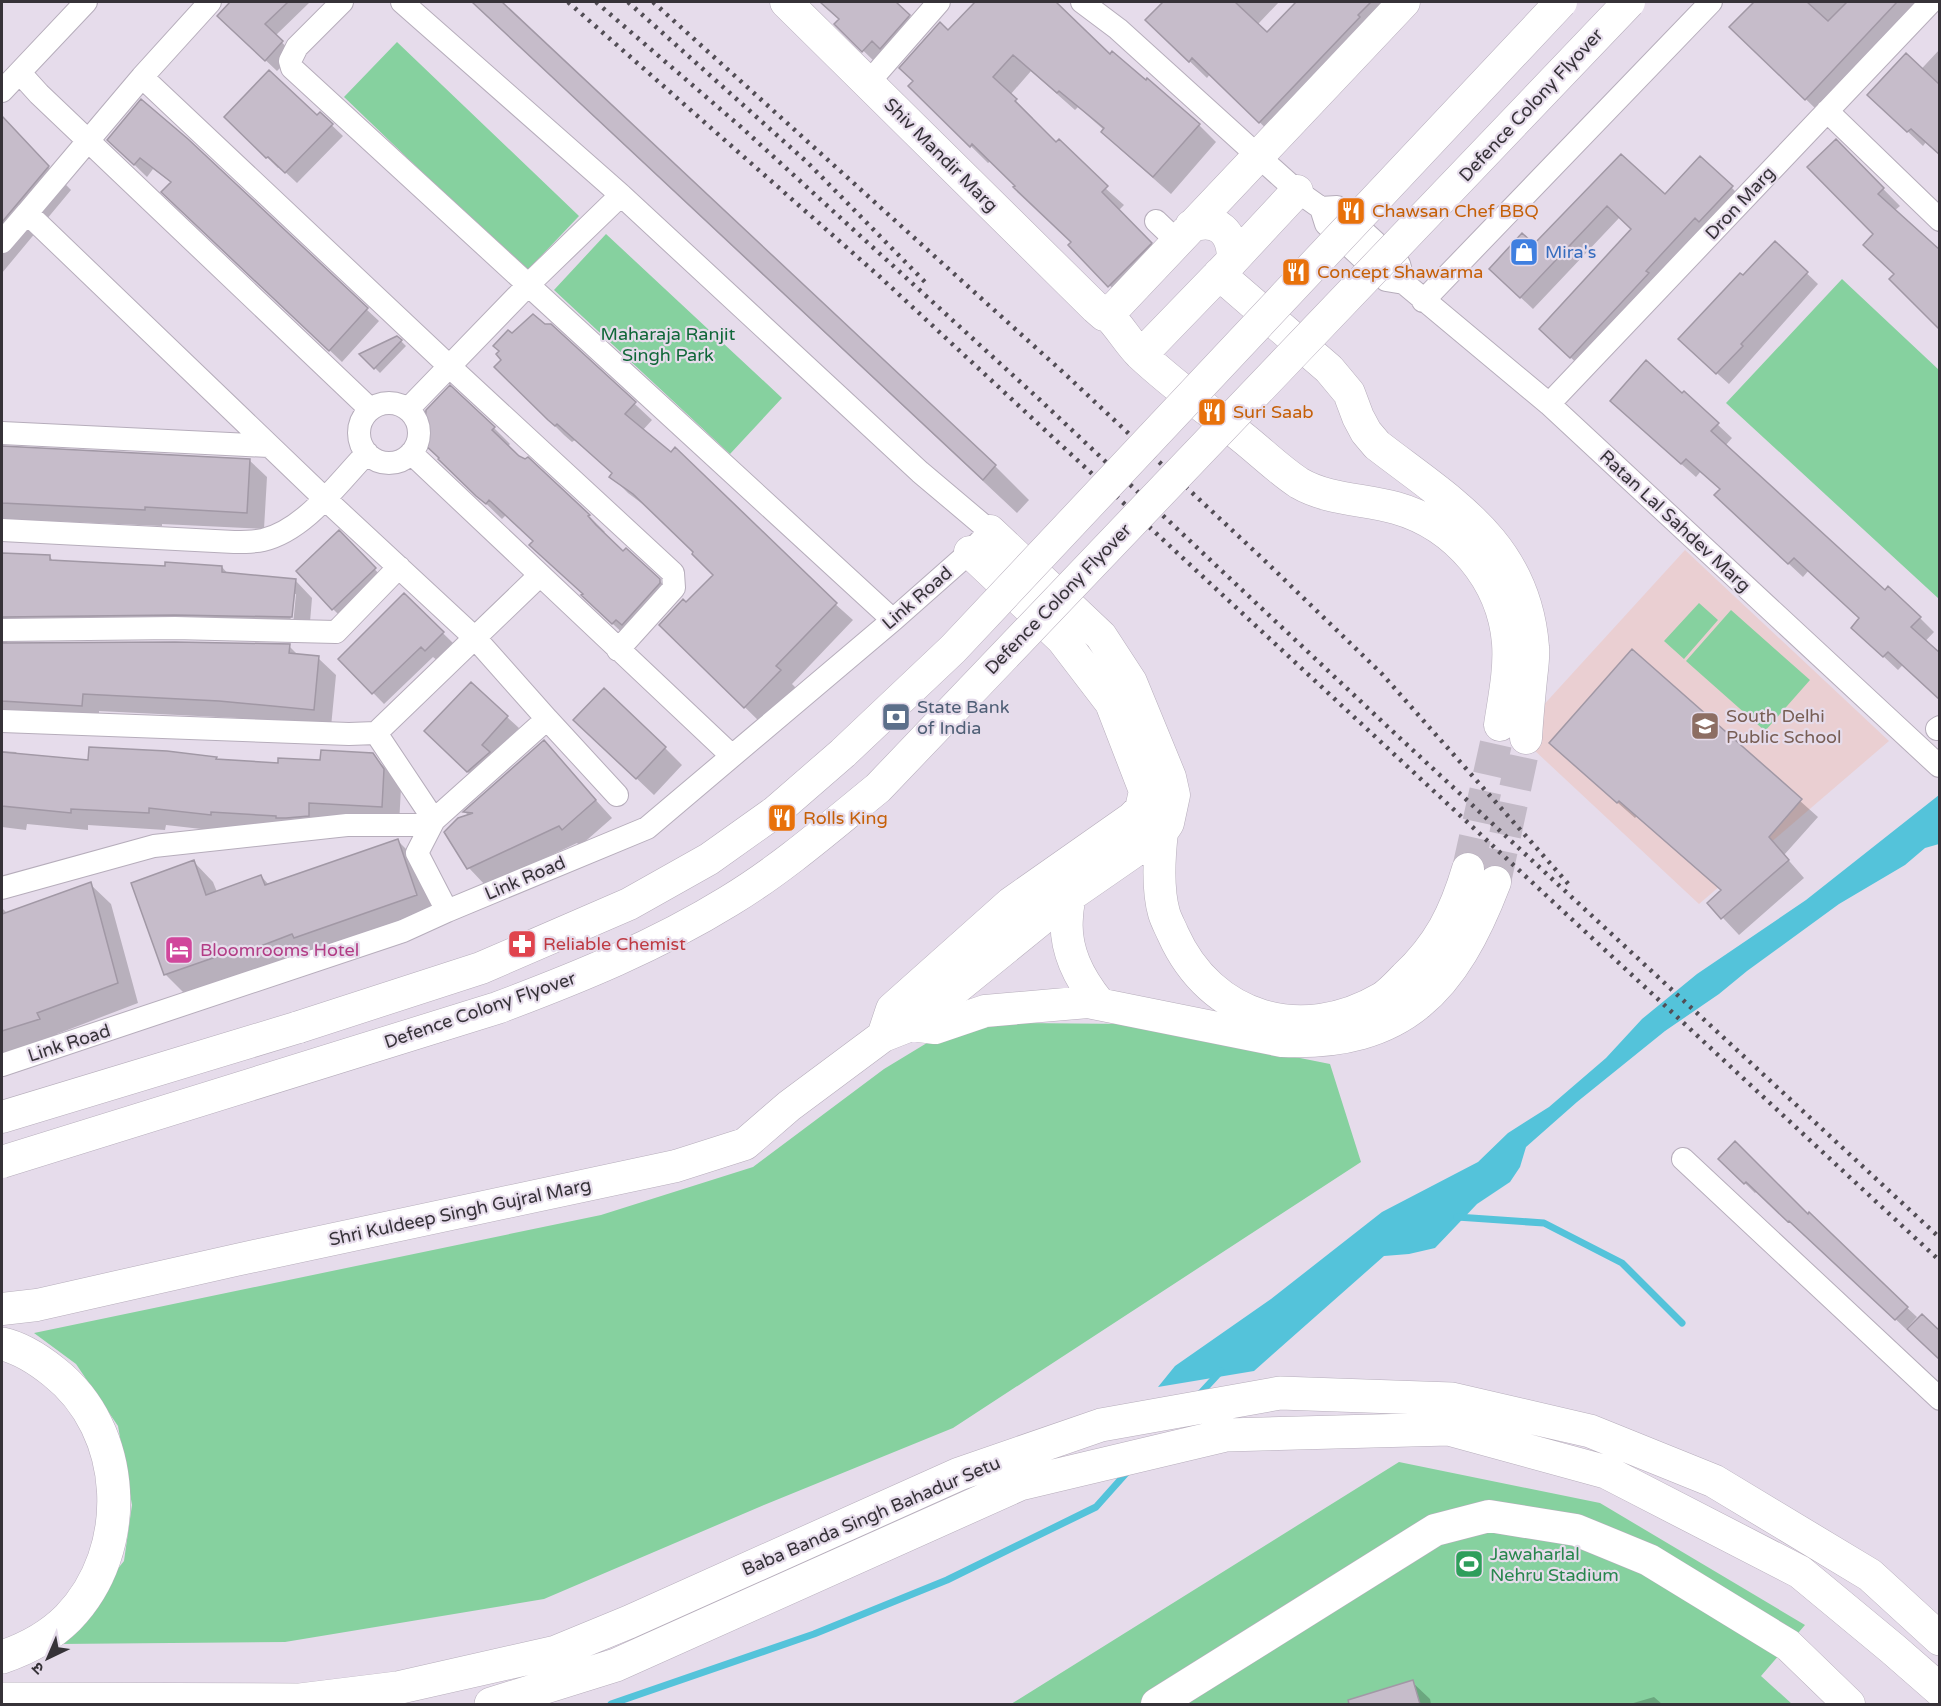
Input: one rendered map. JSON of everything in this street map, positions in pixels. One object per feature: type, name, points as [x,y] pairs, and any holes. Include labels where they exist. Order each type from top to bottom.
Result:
[{"type":"highway","points":[[2,1344],[38,1360],[65,1381],[88,1408],[104,1439],[112,1472],[114,1507],[100,1569],[87,1594],[68,1617],[46,1636],[21,1650],[2,1657]]},
{"type":"highway","name":"Baba Banda Singh Bahadur Setu","points":[[2,1699],[300,1700],[397,1688],[556,1652],[629,1622],[959,1474],[1101,1425],[1280,1393],[1452,1399],[1590,1431],[1714,1481],[1870,1575],[1940,1639]]},
{"type":"highway","name":"Baba Banda Singh Bahadur Setu","points":[[491,1704],[616,1665],[1020,1484],[1226,1435],[1449,1429],[1606,1472],[1800,1572],[1893,1648],[1940,1690]]},
{"type":"street","points":[[2,91],[86,2]]},
{"type":"street","points":[[2,242],[142,77],[210,2]]},
{"type":"street","points":[[342,2],[297,47],[291,61],[292,68],[892,620]]},
{"type":"street","points":[[402,2],[621,195],[920,472],[1062,639],[1111,703],[1143,783],[1144,799],[1141,808],[1132,818],[1011,903],[895,1024]]},
{"type":"street","name":"Shiv Mandir Marg","points":[[786,2],[1102,311],[1141,355],[1299,482],[1333,496],[1412,513],[1433,523],[1453,538],[1472,557],[1487,578],[1497,602],[1508,641],[1513,732],[1533,650],[1526,604],[1516,578],[1498,548],[1466,513],[1377,445],[1366,432],[1349,393],[1329,369],[1226,267]]},
{"type":"street","points":[[868,83],[939,2]]},
{"type":"street","name":"Ratan Lal Sahdev Marg","points":[[1082,2],[1118,29],[1309,199],[1326,224],[1386,280],[1404,283],[1549,405],[1939,766]]},
{"type":"street","points":[[1102,311],[1175,229],[1257,155],[1404,2]]},
{"type":"street","points":[[2,1117],[299,1027],[481,968],[629,904],[709,859],[775,812],[843,753],[953,649],[1561,2]]},
{"type":"street","name":"Defence Colony Flyover","points":[[2,1162],[497,1008],[576,978],[640,949],[729,901],[795,855],[878,788],[1629,2]]},
{"type":"street","points":[[1423,301],[1711,2]]},
{"type":"street","name":"Dron Marg","points":[[1549,405],[1931,2]]},
{"type":"street","points":[[20,73],[88,141],[370,409]]},
{"type":"street","points":[[142,77],[673,573],[674,588],[618,650]]},
{"type":"street","points":[[1827,111],[1940,220]]},
{"type":"street","points":[[408,409],[529,284],[621,195]]},
{"type":"street","points":[[1141,355],[1226,267],[1309,199]]},
{"type":"street","points":[[27,213],[269,446],[475,638],[617,795]]},
{"type":"street","points":[[1175,229],[1206,222],[1217,225],[1231,240],[1226,267]]},
{"type":"street","points":[[392,403],[408,409],[417,423],[419,433],[407,457],[391,463],[381,462],[362,447],[359,432],[361,422],[370,409],[392,403]]},
{"type":"street","points":[[2,433],[269,446]]},
{"type":"street","points":[[2,530],[234,542],[262,540],[283,532],[302,520],[367,453]]},
{"type":"street","points":[[411,453],[732,756]]},
{"type":"street","points":[[895,1024],[1161,832],[1168,823],[1174,795],[1170,777],[1131,682],[1101,636],[980,541]]},
{"type":"street","name":"Link Road","points":[[2,1065],[403,931],[647,828],[892,620],[980,541]]},
{"type":"street","points":[[2,630],[174,628],[336,632],[399,567]]},
{"type":"street","points":[[2,721],[350,734],[376,733],[539,576]]},
{"type":"street","points":[[447,911],[417,853],[434,820],[547,719]]},
{"type":"street","points":[[376,733],[434,820]]},
{"type":"street","points":[[2,888],[154,846],[347,825],[417,825],[434,820]]},
{"type":"street","points":[[895,1024],[935,1028],[985,1011],[1088,1002],[1282,1041],[1314,1042],[1346,1038],[1371,1031],[1414,1008],[1437,987],[1473,935],[1482,875],[1457,906],[1435,944],[1420,963],[1383,997],[1338,1017],[1294,1022],[1268,1019],[1239,1008],[1208,986],[1182,955],[1164,913],[1159,872],[1161,832]]},
{"type":"street","points":[[1074,858],[1067,926],[1071,955],[1083,982],[1099,1003]]},
{"type":"street","name":"Shri Kuldeep Singh Gujral Marg","points":[[2,1309],[37,1305],[248,1257],[676,1166],[745,1144],[789,1106],[895,1024]]},
{"type":"street","points":[[1683,1159],[1940,1399]]},
{"type":"street","points":[[1157,1704],[1435,1530],[1489,1516],[1576,1530],[1649,1560],[1788,1645],[1849,1704]]},
{"type":"shaded area","name":"South Delhi Public School","points":[[1685,550],[1889,741],[1699,904],[1533,749],[1539,710]]},
{"type":"green space","points":[[397,42],[579,216],[526,272],[344,97]]},
{"type":"green space","name":"Maharaja Ranjit Singh Park","points":[[606,234],[782,398],[730,454],[554,290]]},
{"type":"green space","points":[[1842,279],[1939,370],[1939,599],[1726,403]]},
{"type":"green space","points":[[1699,603],[1718,620],[1684,659],[1664,641]]},
{"type":"green space","points":[[1731,610],[1810,680],[1765,731],[1686,661]]},
{"type":"green space","points":[[1020,1023],[1129,1024],[1330,1064],[1361,1162],[953,1428],[764,1505],[544,1599],[285,1642],[58,1644],[124,1561],[132,1505],[118,1426],[76,1364],[34,1333],[601,1215],[753,1167],[884,1069],[945,1032]]},
{"type":"green space","name":"Jawaharlal Nehru Stadium","points":[[1399,1462],[1600,1503],[1805,1625],[1761,1676],[1792,1704],[1011,1704]]},
{"type":"water","points":[[1939,795],[1939,844],[1925,848],[1905,865],[1839,904],[1719,994],[1665,1031],[1577,1102],[1526,1147],[1520,1167],[1510,1182],[1477,1204],[1435,1248],[1409,1254],[1384,1256],[1254,1371],[1158,1387],[1175,1366],[1271,1299],[1382,1212],[1478,1162],[1508,1133],[1549,1107],[1606,1058],[1642,1019],[1697,974],[1806,900]]},
{"type":"building","points":[[230,2],[288,2],[265,24],[283,41],[265,61],[217,16]]},
{"type":"building","points":[[472,2],[502,2],[996,465],[983,480]]},
{"type":"building","points":[[820,2],[896,2],[910,15],[880,49],[872,41],[862,52],[834,24],[839,19]]},
{"type":"building","points":[[975,2],[1056,2],[1110,54],[1112,51],[1146,80],[1147,78],[1200,124],[1153,177],[1101,132],[1104,128],[1059,91],[1057,93],[1013,55],[993,77],[1017,99],[1015,101],[1056,142],[1059,139],[1108,186],[1102,192],[1152,243],[1108,287],[1068,245],[1071,242],[972,144],[970,147],[908,86],[913,81],[899,68],[940,22],[948,30]]},
{"type":"building","points":[[1163,2],[1235,2],[1267,32],[1296,2],[1371,2],[1358,15],[1360,17],[1259,123],[1192,58],[1189,62],[1145,20]]},
{"type":"building","points":[[1754,2],[1807,2],[1828,21],[1847,2],[1897,2],[1805,100],[1729,27]]},
{"type":"building","points":[[1906,53],[1940,85],[1940,155],[1911,129],[1907,132],[1867,95]]},
{"type":"building","points":[[269,70],[317,115],[320,112],[333,124],[285,173],[224,117]]},
{"type":"building","points":[[141,99],[188,139],[368,308],[329,351],[161,192],[171,182],[140,158],[134,165],[107,140]]},
{"type":"building","points":[[2,116],[49,166],[2,222]]},
{"type":"building","points":[[1836,139],[1884,188],[1878,194],[1940,250],[1940,330],[1889,279],[1894,274],[1863,245],[1873,234],[1807,167]]},
{"type":"building","points":[[1621,154],[1665,194],[1700,156],[1733,186],[1699,222],[1695,218],[1646,271],[1649,273],[1570,358],[1539,329],[1631,229],[1607,206],[1520,298],[1489,269],[1522,233],[1534,244]]},
{"type":"building","points":[[1775,241],[1808,272],[1716,374],[1678,339],[1740,273],[1743,275]]},
{"type":"building","points":[[533,314],[545,324],[551,324],[636,402],[625,414],[671,452],[675,447],[837,603],[776,666],[781,670],[744,708],[659,625],[683,599],[686,602],[713,575],[692,554],[693,552],[633,494],[609,477],[612,473],[557,424],[555,426],[548,420],[494,367],[501,360],[496,354],[499,351],[493,346],[508,330],[512,333]]},
{"type":"building","points":[[397,336],[402,340],[374,369],[359,354]]},
{"type":"building","points":[[1646,360],[1719,423],[1711,431],[1885,590],[1888,586],[1921,617],[1911,627],[1940,653],[1940,700],[1888,652],[1883,657],[1851,628],[1859,618],[1794,558],[1788,564],[1714,495],[1720,489],[1686,459],[1681,464],[1610,401]]},
{"type":"building","points":[[450,385],[495,427],[492,430],[519,456],[525,459],[528,457],[590,515],[588,516],[596,525],[623,551],[626,548],[660,579],[660,583],[622,625],[616,620],[612,624],[529,545],[533,541],[489,500],[486,504],[476,496],[422,442],[418,420],[425,422],[426,410]]},
{"type":"building","points":[[2,446],[250,459],[247,513],[145,507],[145,510],[2,503]]},
{"type":"building","points":[[339,530],[376,568],[332,610],[296,571]]},
{"type":"building","points":[[2,553],[50,555],[50,560],[165,566],[165,562],[222,566],[222,572],[296,579],[292,617],[175,615],[2,617]]},
{"type":"building","points":[[404,593],[444,632],[425,651],[421,647],[372,694],[338,659]]},
{"type":"building","points":[[2,643],[290,644],[289,653],[319,656],[314,710],[219,701],[83,694],[82,706],[2,701]]},
{"type":"building","points":[[1632,649],[1802,799],[1769,837],[1789,860],[1721,919],[1707,903],[1721,890],[1549,743]]},
{"type":"building","points":[[471,682],[508,716],[482,745],[490,752],[467,772],[424,731]]},
{"type":"building","points":[[604,688],[666,747],[636,779],[573,720]]},
{"type":"building","points":[[544,740],[596,800],[562,830],[559,826],[467,869],[444,832],[458,818],[473,813],[463,812]]},
{"type":"building","points":[[89,747],[167,751],[217,757],[216,759],[278,763],[278,758],[320,760],[321,750],[373,753],[384,769],[382,807],[309,803],[309,816],[276,818],[276,816],[211,812],[211,815],[149,808],[149,813],[71,809],[71,813],[2,806],[2,752],[88,760]]},
{"type":"building","points":[[398,839],[417,895],[294,938],[292,934],[235,956],[233,951],[164,975],[131,883],[194,860],[206,895],[261,875],[265,885]]},
{"type":"building","points":[[91,882],[118,983],[37,1013],[40,1019],[2,1031],[2,914]]},
{"type":"building","points":[[1735,1141],[1808,1214],[1809,1212],[1908,1307],[1895,1320],[1789,1221],[1718,1159]]},
{"type":"building","points":[[1922,1314],[1940,1331],[1940,1360],[1907,1329]]},
{"type":"building","points":[[1413,1680],[1420,1704],[1349,1704],[1348,1700]]},
{"type":"waterway","points":[[1457,1217],[1544,1223],[1622,1263],[1682,1323]]},
{"type":"waterway","points":[[1198,1396],[1221,1371]]},
{"type":"waterway","points":[[611,1704],[814,1634],[947,1580],[1096,1507],[1129,1470]]},
{"type":"tunnel","points":[[1468,869],[1500,725]]},
{"type":"tunnel","points":[[1495,882],[1526,738]]},
{"type":"railway","points":[[568,2],[879,276],[1940,1261]]},
{"type":"railway","points":[[596,2],[741,127],[1040,400],[1389,728],[1940,1238]]},
{"type":"railway","points":[[628,2],[808,163],[927,284]]},
{"type":"railway","points":[[653,2],[1065,374],[1263,559],[1382,674],[1572,888]]},
{"type":"place","name":"Chawsan Chef BBQ","points":[[1351,211]]},
{"type":"place","name":"Mira's","points":[[1524,252]]},
{"type":"place","name":"Concept Shawarma","points":[[1296,272]]},
{"type":"place","name":"Suri Saab","points":[[1212,412]]},
{"type":"place","name":"State Bank of India","points":[[896,717]]},
{"type":"place","name":"South Delhi Public School","points":[[1705,726]]},
{"type":"place","name":"Rolls King","points":[[782,818]]},
{"type":"place","name":"Reliable Chemist","points":[[522,944]]},
{"type":"place","name":"Bloomrooms Hotel","points":[[179,950]]},
{"type":"place","name":"Jawaharlal Nehru Stadium","points":[[1469,1564]]}]
